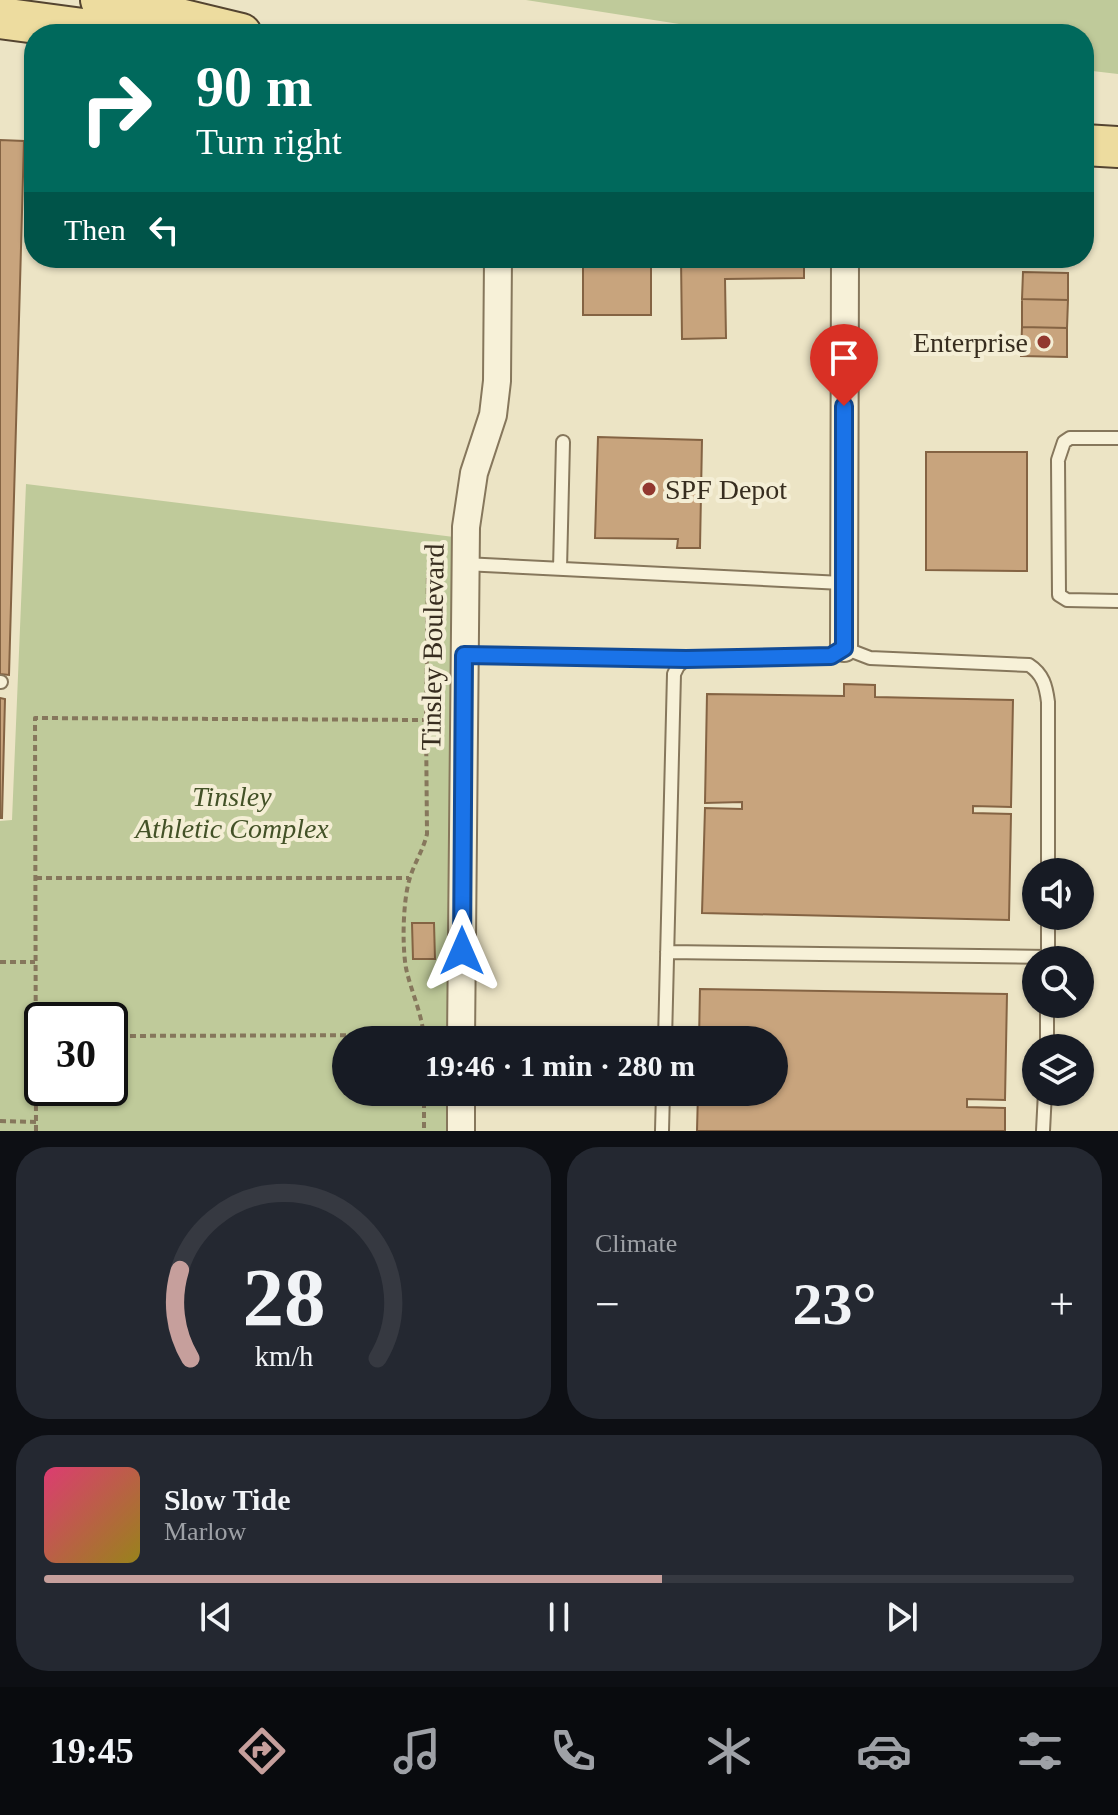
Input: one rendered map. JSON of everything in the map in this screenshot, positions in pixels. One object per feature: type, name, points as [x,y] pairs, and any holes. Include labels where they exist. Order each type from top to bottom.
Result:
[{"type":"main road","points":[[101,0],[200,24]]},
{"type":"main road","points":[[0,18],[45,24]]},
{"type":"main road","points":[[1094,146],[1118,147]]},
{"type":"street","name":"Tinsley Boulevard","points":[[461,1026],[464,564],[468,504],[493,415],[497,381],[498,268]]},
{"type":"street","points":[[844,648],[845,268]]},
{"type":"street","points":[[461,1106],[461,1131]]},
{"type":"lane","points":[[1118,438],[1070,438],[1064,442],[1058,460],[1058,490],[1059,595],[1067,600],[1118,601]]},
{"type":"lane","points":[[560,569],[563,442]]},
{"type":"lane","points":[[464,564],[842,583]]},
{"type":"lane","points":[[464,655],[686,659],[831,656],[844,648],[870,658],[1029,665],[1038,671],[1044,681],[1048,702],[1048,858]]},
{"type":"lane","points":[[665,1026],[674,674],[686,659]]},
{"type":"lane","points":[[667,952],[1022,958]]},
{"type":"lane","points":[[662,1131],[663,1106]]},
{"type":"lane","points":[[1043,1131],[1044,1106]]},
{"type":"path","points":[[423,1026],[405,964],[405,896],[427,834],[428,572]]},
{"type":"path","points":[[37,1002],[35,718],[426,720]]},
{"type":"path","points":[[36,878],[409,878]]},
{"type":"path","points":[[0,962],[35,962]]},
{"type":"path","points":[[128,1036],[332,1037]]},
{"type":"path","points":[[36,1131],[37,1106]]},
{"type":"path","points":[[424,1106],[424,1131]]},
{"type":"path","points":[[0,1121],[36,1122]]},
{"type":"green space","points":[[526,0],[1118,0],[1118,74],[1094,71],[1094,24],[679,24]]},
{"type":"green space","name":"Tinsley Athletic Complex","points":[[26,484],[454,537],[450,1026],[332,1026],[332,1106],[450,1106],[449,1131],[0,1131],[0,821],[12,820]]},
{"type":"building","points":[[0,140],[24,141],[9,675],[0,674]]},
{"type":"building","points":[[583,268],[651,268],[651,315],[583,315]]},
{"type":"building","points":[[681,268],[804,268],[804,278],[725,279],[726,338],[682,339]]},
{"type":"building","points":[[1023,272],[1068,273],[1068,300],[1022,299]]},
{"type":"building","points":[[1022,299],[1068,300],[1067,328],[1022,327]]},
{"type":"building","name":"Enterprise","points":[[1022,327],[1067,328],[1067,357],[1021,356]]},
{"type":"building","name":"SPF Depot","points":[[598,437],[702,440],[700,548],[677,548],[678,539],[595,538]]},
{"type":"building","points":[[926,452],[1027,452],[1027,571],[926,570]]},
{"type":"building","points":[[844,684],[875,685],[875,697],[1013,700],[1011,807],[973,806],[973,813],[1011,814],[1009,920],[702,913],[705,808],[742,809],[742,802],[705,803],[707,694],[844,696]]},
{"type":"building","points":[[0,698],[5,699],[2,818],[0,818]]},
{"type":"building","points":[[412,923],[434,923],[435,959],[413,959]]},
{"type":"building","points":[[700,989],[1007,994],[1005,1100],[967,1099],[967,1107],[1005,1108],[1005,1131],[697,1131],[698,1106],[788,1106],[788,1026],[699,1026]]},
{"type":"place","name":"Enterprise","points":[[1044,342]]},
{"type":"place","name":"SPF Depot","points":[[649,489]]},
{"type":"route","points":[[462,951],[464,655],[686,659],[831,656],[844,648],[844,406]]}]
